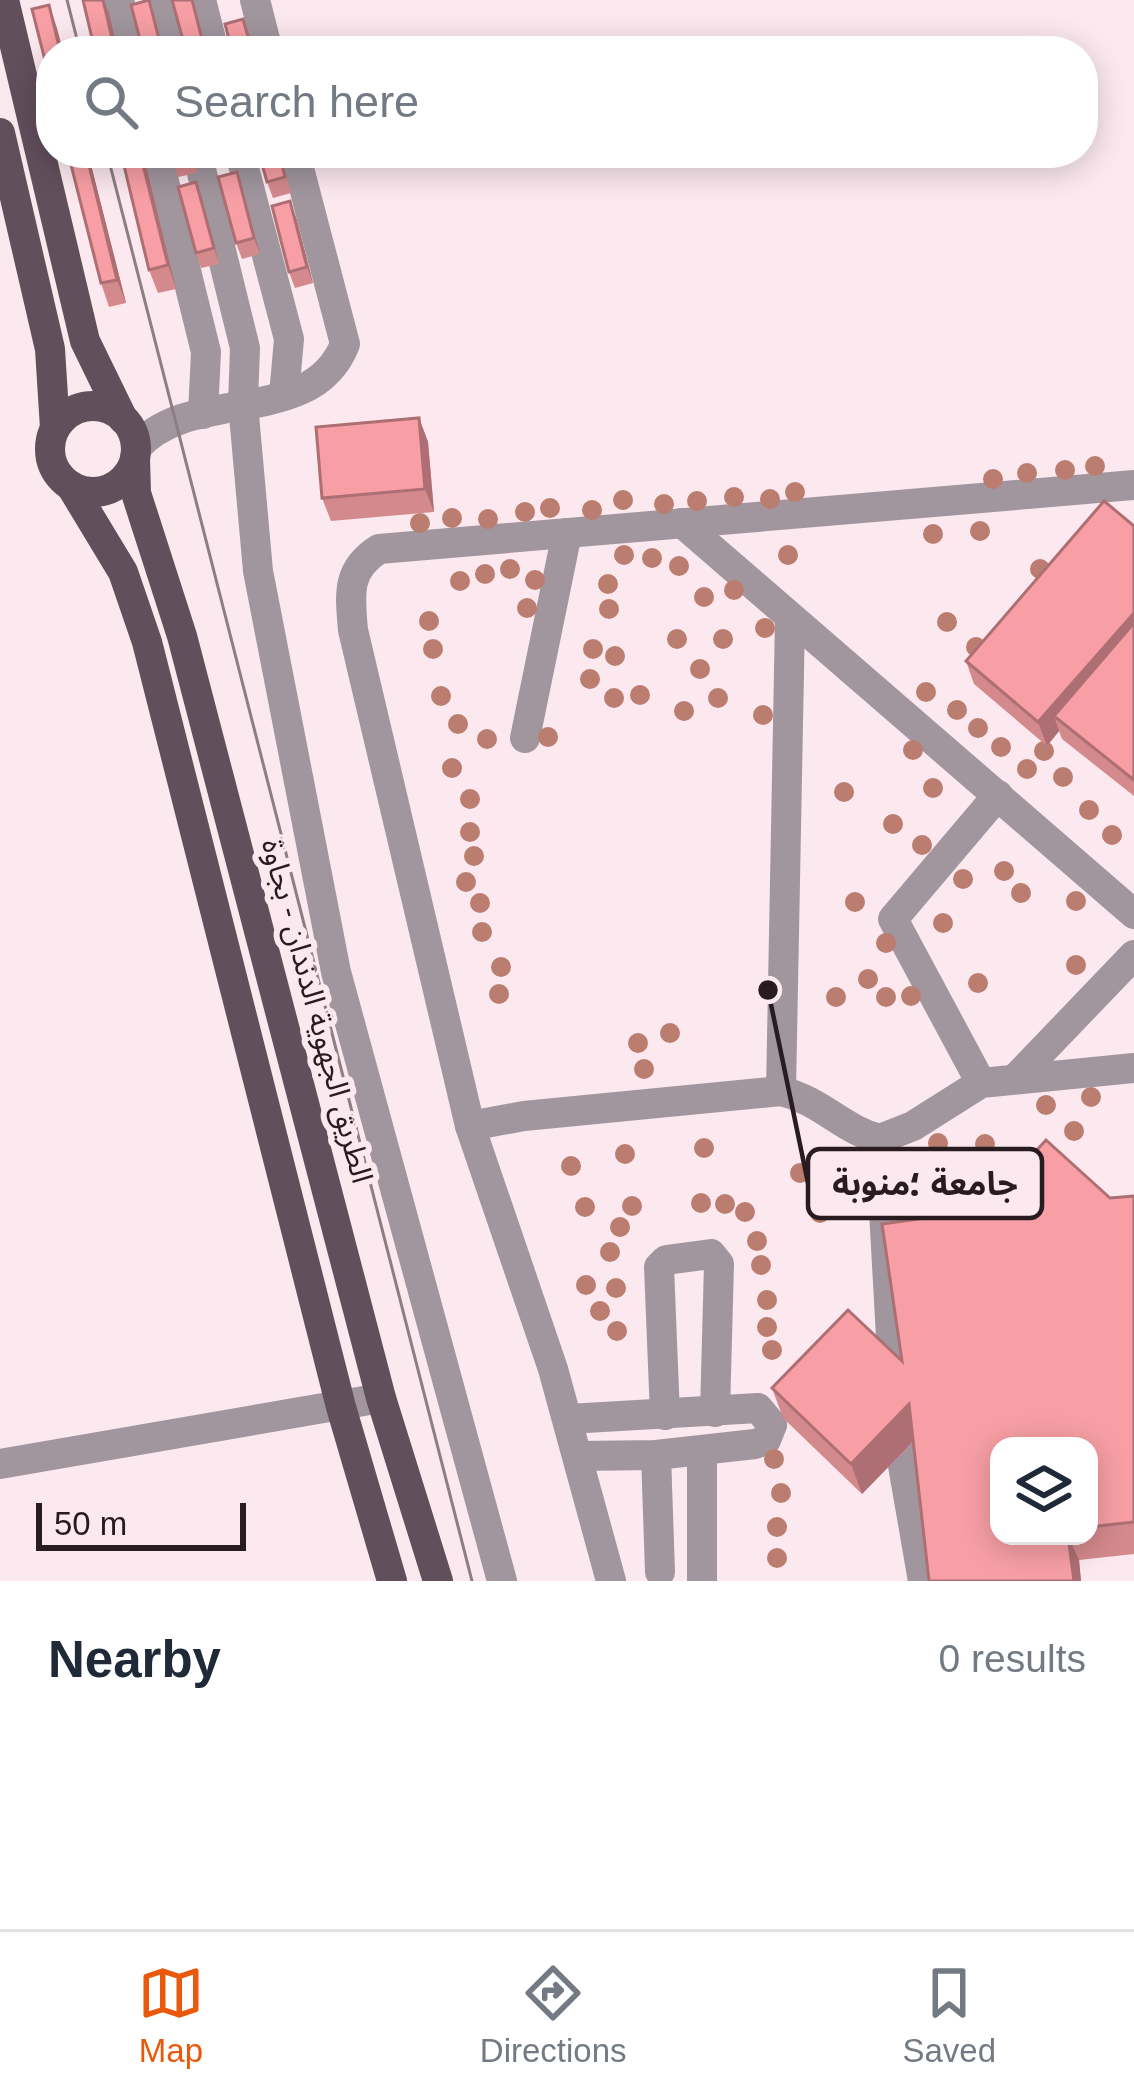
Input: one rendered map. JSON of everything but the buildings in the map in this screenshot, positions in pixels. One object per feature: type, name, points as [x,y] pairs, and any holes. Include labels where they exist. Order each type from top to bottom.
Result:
[{"type":"main road","points":[[4,0],[36,135]]},
{"type":"main road","points":[[0,133],[50,349],[55,428],[50,453],[60,477],[113,552],[147,642],[341,1407],[392,1581]]},
{"type":"main road","points":[[44,168],[85,341],[136,453],[122,482],[110,489],[83,491],[70,486]]},
{"type":"main road","points":[[55,428],[87,406],[112,410],[123,418]]},
{"type":"main road","name":"الطريق الجهوية الدندان - بجاوة","points":[[136,453],[136,494],[182,636],[382,1398],[438,1581]]},
{"type":"street","points":[[119,0],[127,36]]},
{"type":"street","points":[[159,0],[167,36]]},
{"type":"street","points":[[201,0],[210,36]]},
{"type":"street","points":[[255,0],[264,36]]},
{"type":"street","points":[[161,168],[206,352],[203,414]]},
{"type":"street","points":[[201,168],[245,348],[243,404],[258,571],[336,972],[502,1581]]},
{"type":"street","points":[[244,168],[289,339],[284,395]]},
{"type":"street","points":[[136,453],[161,426],[315,387],[336,367],[345,344],[299,168]]},
{"type":"street","points":[[611,1581],[568,1419],[470,1126],[353,630],[349,584],[361,561],[380,549],[1134,485]]},
{"type":"street","points":[[682,524],[1134,914]]},
{"type":"street","points":[[525,738],[567,533]]},
{"type":"street","points":[[781,1091],[790,620]]},
{"type":"street","points":[[981,1084],[893,919],[998,795]]},
{"type":"street","points":[[1015,1079],[1134,956]]},
{"type":"street","points":[[470,1126],[524,1115],[781,1091],[813,1099],[855,1129],[880,1139],[913,1126],[981,1084],[1134,1068]]},
{"type":"street","points":[[880,1139],[892,1373]]},
{"type":"street","points":[[665,1415],[659,1267],[666,1260],[711,1254],[719,1264],[715,1412]]},
{"type":"street","points":[[0,1463],[382,1398]]},
{"type":"street","points":[[568,1419],[758,1408],[770,1416],[772,1432],[755,1444],[702,1452],[579,1456]]},
{"type":"street","points":[[701,1581],[702,1452]]},
{"type":"street","points":[[901,1454],[923,1581]]},
{"type":"street","points":[[656,1455],[660,1572]]},
{"type":"tram line","points":[[67,0],[76,36]]},
{"type":"tram line","points":[[111,168],[472,1581]]},
{"type":"place","name":"جامعة ؛منوبة","points":[[768,990]]}]
